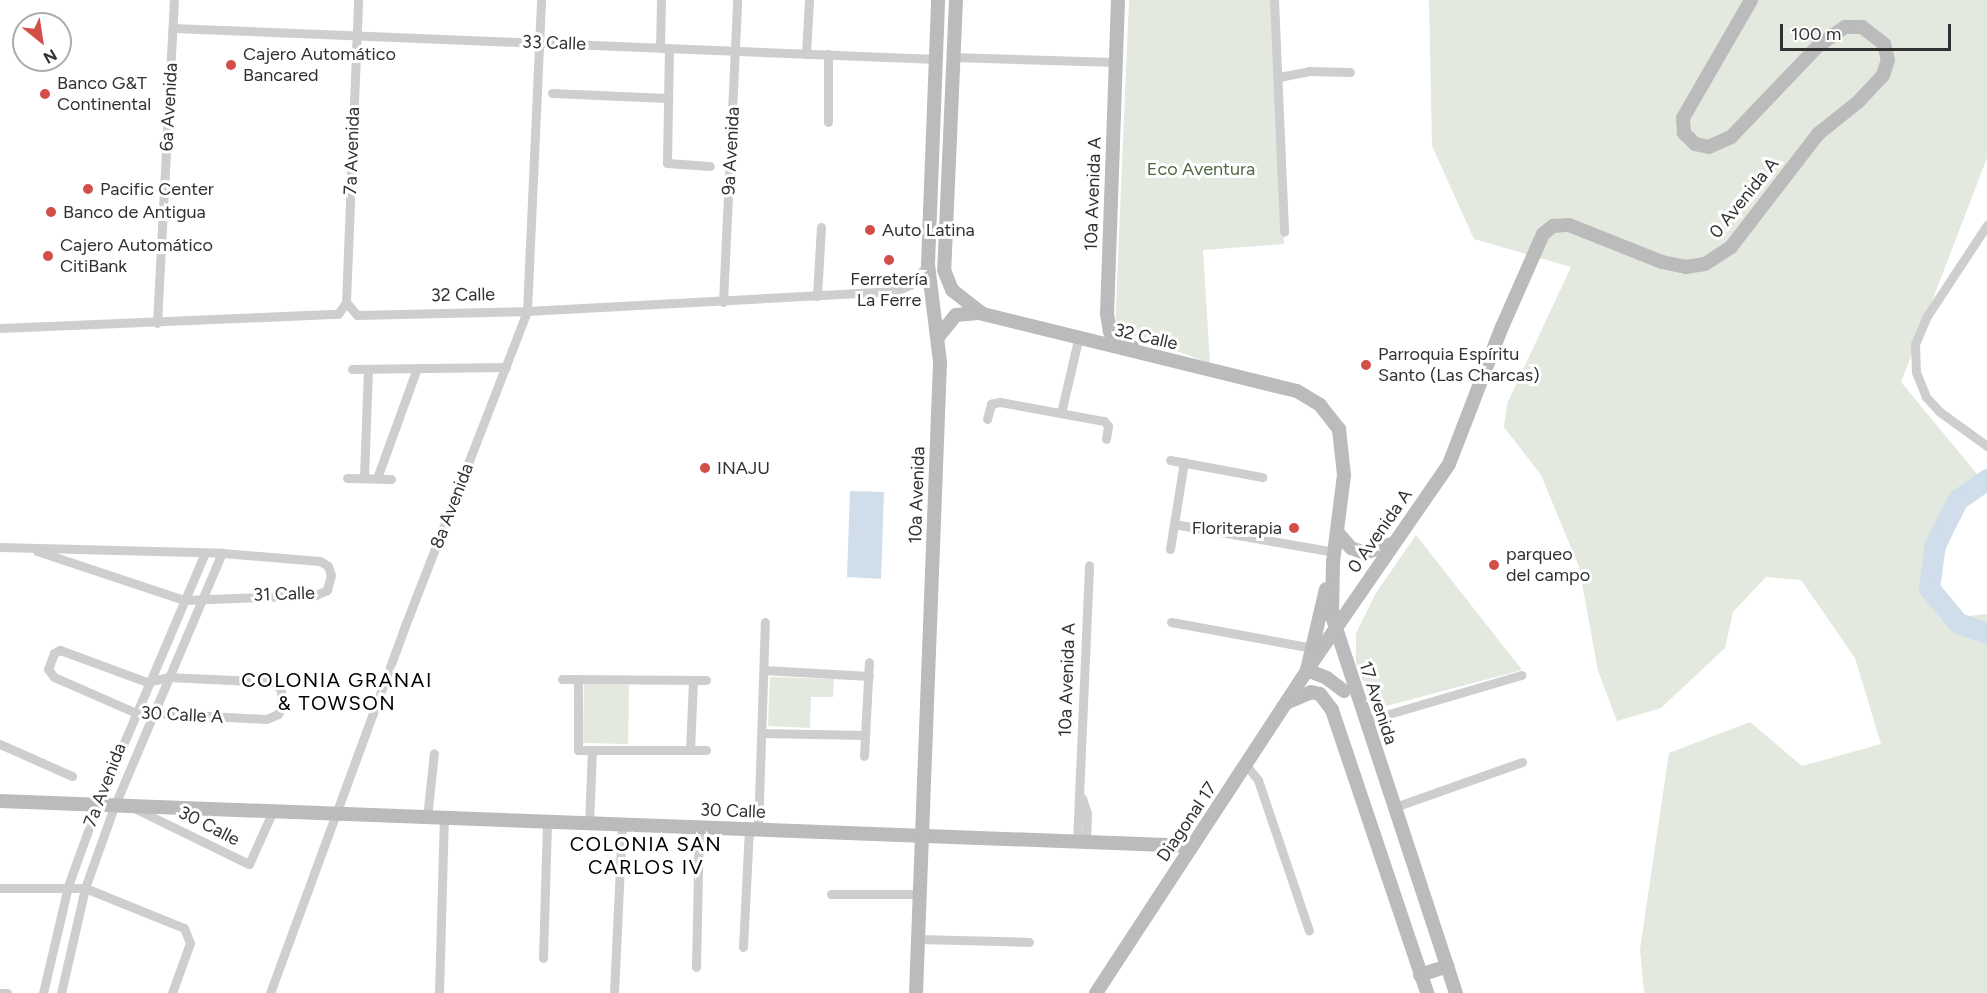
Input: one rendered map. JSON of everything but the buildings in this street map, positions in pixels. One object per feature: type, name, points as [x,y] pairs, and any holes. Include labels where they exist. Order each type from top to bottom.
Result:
[{"type":"street","name":"6a Avenida","points":[[157,322],[174,0]]},
{"type":"street","name":"7a Avenida","points":[[346,302],[358,0]]},
{"type":"street","name":"8a Avenida","points":[[270,993],[335,814],[527,311],[541,0]]},
{"type":"street","points":[[661,0],[667,98],[667,163],[710,166]]},
{"type":"street","name":"9a Avenida","points":[[723,302],[737,0]]},
{"type":"street","points":[[806,54],[809,0]]},
{"type":"street","name":"10a Avenida","points":[[916,993],[938,337],[928,264],[938,0]]},
{"type":"street","points":[[951,110],[956,0]]},
{"type":"street","name":"10a Avenida A","points":[[1118,0],[1108,324],[1116,338],[1159,359]]},
{"type":"street","points":[[1274,0],[1284,232]]},
{"type":"street","name":"0 Avenida A","points":[[1335,630],[1458,447],[1502,327],[1547,229],[1560,224],[1579,227],[1662,262],[1686,267],[1705,264],[1731,247],[1818,134],[1858,102],[1883,75],[1888,60],[1884,44],[1862,27],[1845,27],[1818,46],[1731,137],[1709,147],[1695,144],[1684,133],[1683,118],[1751,0]]},
{"type":"street","name":"33 Calle","points":[[173,28],[936,59]]},
{"type":"street","points":[[828,54],[828,122]]},
{"type":"street","points":[[953,57],[1116,62]]},
{"type":"street","points":[[936,59],[942,64],[951,110]]},
{"type":"street","points":[[1279,77],[1309,71],[1350,72]]},
{"type":"street","points":[[552,93],[667,98]]},
{"type":"street","name":"32 Calle","points":[[951,110],[944,270],[952,290],[983,314],[1078,340],[1297,392],[1310,397],[1331,418]]},
{"type":"street","points":[[1987,225],[1927,316],[1915,344],[1916,372],[1926,397],[1940,412],[1987,446]]},
{"type":"street","points":[[817,296],[821,226]]},
{"type":"street","name":"32 Calle","points":[[346,302],[357,315],[527,311],[817,296],[903,289],[916,279],[928,264]]},
{"type":"street","points":[[0,328],[334,316],[346,302]]},
{"type":"street","points":[[938,337],[956,315],[983,314]]},
{"type":"street","points":[[1061,413],[1078,340]]},
{"type":"street","points":[[352,369],[506,367]]},
{"type":"street","points":[[377,478],[417,368]]},
{"type":"street","points":[[364,478],[368,369]]},
{"type":"street","points":[[987,419],[989,408],[996,402],[1104,420],[1108,426],[1106,439]]},
{"type":"street","name":"17 Avenida","points":[[1331,418],[1339,429],[1344,461],[1334,557],[1335,630],[1392,808],[1456,993]]},
{"type":"street","points":[[1170,460],[1262,477]]},
{"type":"street","points":[[1170,549],[1184,462]]},
{"type":"street","points":[[347,478],[391,479]]},
{"type":"street","points":[[1174,525],[1334,557]]},
{"type":"street","points":[[1338,533],[1352,548],[1365,554],[1392,543]]},
{"type":"street","name":"31 Calle","points":[[0,547],[37,551],[222,553],[320,561],[331,571],[329,585],[316,596],[204,596],[184,600],[37,551]]},
{"type":"street","name":"7a Avenida","points":[[43,993],[68,886],[97,806],[134,712],[206,553]]},
{"type":"street","name":"7a Avenida","points":[[61,993],[85,888],[114,807],[222,553]]},
{"type":"street","name":"Diagonal 17","points":[[1307,670],[1334,557]]},
{"type":"street","name":"10a Avenida A","points":[[1082,842],[1087,813],[1082,796],[1089,565]]},
{"type":"street","points":[[743,947],[762,733],[765,622]]},
{"type":"street","points":[[1171,622],[1313,648]]},
{"type":"street","name":"Diagonal 17","points":[[1096,993],[1335,630]]},
{"type":"street","name":"30 Calle A","points":[[66,652],[147,682],[168,677],[274,682],[281,690],[282,707],[278,714],[266,719],[134,712],[54,676],[48,669],[54,653],[66,652]]},
{"type":"street","points":[[864,756],[869,663]]},
{"type":"street","points":[[764,670],[869,676]]},
{"type":"street","points":[[1307,670],[1327,678],[1359,703]]},
{"type":"street","points":[[1365,721],[1521,675]]},
{"type":"street","points":[[562,679],[706,680]]},
{"type":"street","points":[[578,679],[578,750],[706,750]]},
{"type":"street","points":[[690,750],[693,680]]},
{"type":"street","points":[[1332,710],[1333,697],[1344,691]]},
{"type":"street","points":[[1286,703],[1311,692],[1320,694],[1332,710],[1427,993]]},
{"type":"street","points":[[762,733],[866,735]]},
{"type":"street","points":[[0,744],[72,776]]},
{"type":"street","points":[[589,824],[592,750]]},
{"type":"street","points":[[426,818],[434,753]]},
{"type":"street","points":[[1392,808],[1522,762]]},
{"type":"street","points":[[1246,765],[1258,780],[1309,932]]},
{"type":"street","name":"30 Calle","points":[[0,801],[134,808],[1192,846]]},
{"type":"street","name":"30 Calle","points":[[134,808],[249,864],[272,813]]},
{"type":"street","points":[[439,993],[444,819]]},
{"type":"street","points":[[543,958],[547,822]]},
{"type":"street","points":[[614,993],[622,826]]},
{"type":"street","points":[[696,967],[699,828]]},
{"type":"street","points":[[0,888],[68,886],[85,888],[184,928],[190,943],[172,993]]},
{"type":"street","points":[[831,894],[920,894]]},
{"type":"street","points":[[918,939],[1029,942]]},
{"type":"street","points":[[1420,975],[1448,966]]},
{"type":"street","points":[[0,993],[7,993]]},
{"type":"green space","name":"Eco Aventura","points":[[1129,0],[1273,0],[1284,244],[1203,250],[1210,363],[1115,329]]},
{"type":"green space","points":[[1429,0],[1987,0],[1987,158],[1901,382],[1978,475],[1929,588],[1940,619],[1987,614],[1987,993],[1644,993],[1640,949],[1669,753],[1750,722],[1802,766],[1881,744],[1855,658],[1801,580],[1766,577],[1733,612],[1725,648],[1661,708],[1617,721],[1598,671],[1579,567],[1541,475],[1504,427],[1507,404],[1571,267],[1474,239],[1432,146]]},
{"type":"green space","points":[[1416,535],[1522,670],[1375,709],[1356,664],[1356,633],[1376,593]]},
{"type":"green space","points":[[770,677],[834,679],[833,697],[811,697],[810,728],[768,726]]},
{"type":"green space","points":[[584,684],[629,685],[628,744],[583,743]]},
{"type":"water","points":[[850,491],[884,492],[881,579],[847,577]]},
{"type":"waterway","points":[[1987,479],[1958,499],[1935,544],[1929,588],[1958,623],[1987,633]]},
{"type":"place","name":"Cajero Automático Bancared","points":[[231,65]]},
{"type":"place","name":"Banco G&T Continental","points":[[45,94]]},
{"type":"place","name":"Pacific Center","points":[[88,189]]},
{"type":"place","name":"Banco de Antigua","points":[[51,212]]},
{"type":"place","name":"Auto Latina","points":[[870,230]]},
{"type":"place","name":"Cajero Automático CitiBank","points":[[48,256]]},
{"type":"place","name":"Ferretería La Ferre","points":[[889,260]]},
{"type":"place","name":"Parroquia Espíritu Santo (Las Charcas)","points":[[1366,365]]},
{"type":"place","name":"INAJU","points":[[705,468]]},
{"type":"place","name":"Floriterapia","points":[[1294,528]]},
{"type":"place","name":"parqueo del campo","points":[[1494,565]]},
{"type":"district","name":"COLONIA GRANAI & TOWSON","points":[[337,692]]},
{"type":"district","name":"COLONIA SAN CARLOS IV","points":[[646,856]]}]
